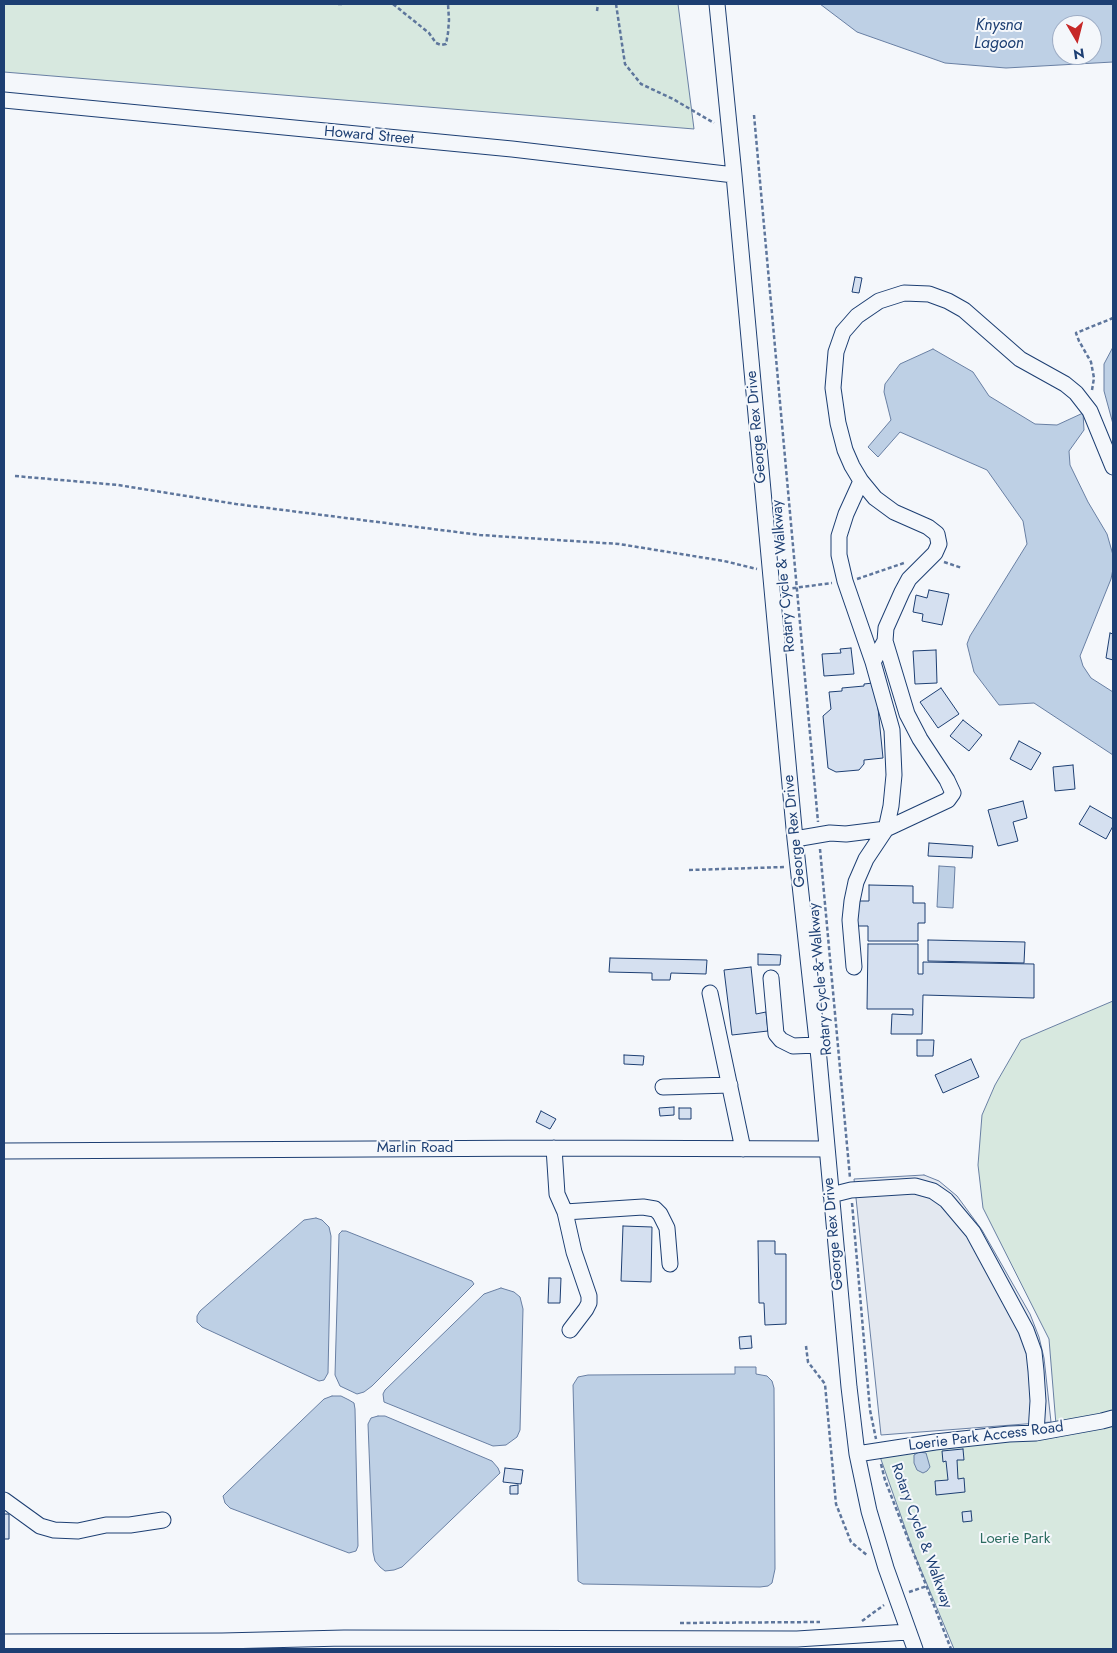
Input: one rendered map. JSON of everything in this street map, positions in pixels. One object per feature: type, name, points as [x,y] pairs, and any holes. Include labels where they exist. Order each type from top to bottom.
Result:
[{"type":"street","name":"George Rex Drive","points":[[716,4],[730,129],[795,839],[817,1045],[846,1362],[858,1454],[869,1511],[886,1568],[915,1649]]},
{"type":"street","name":"Howard Street","points":[[4,100],[512,149],[734,175]]},
{"type":"street","points":[[795,839],[886,829],[948,800],[952,796],[953,790],[920,739],[907,714],[885,641],[886,628],[909,579],[935,553],[939,544],[937,534],[922,523],[894,512],[875,498],[861,481],[845,450],[838,424],[833,388],[835,358],[843,332],[857,316],[879,301],[887,298],[904,293],[929,294],[948,301],[964,310],[1020,359],[1065,384],[1076,393],[1090,411],[1113,467]]},
{"type":"street","points":[[854,967],[850,920],[852,901],[856,882],[866,859],[886,829],[891,806],[894,775],[892,730],[873,662],[845,582],[839,555],[838,536],[861,481]]},
{"type":"street","points":[[873,662],[885,641]]},
{"type":"street","points":[[771,978],[776,1034],[781,1040],[793,1046],[817,1045]]},
{"type":"street","points":[[710,993],[743,1149]]},
{"type":"street","points":[[663,1087],[730,1085]]},
{"type":"street","points":[[554,1148],[558,1194],[565,1212],[574,1252],[589,1296],[589,1303],[586,1309],[570,1330]]},
{"type":"street","name":"Marlin Road","points":[[4,1151],[554,1148],[827,1149]]},
{"type":"street","points":[[831,1195],[851,1190],[915,1186],[933,1191],[946,1200],[973,1232],[1022,1321],[1034,1352],[1038,1401],[1036,1433]]},
{"type":"street","points":[[565,1212],[643,1207],[655,1209],[660,1214],[667,1228],[670,1264]]},
{"type":"street","name":"Loerie Park Access Road","points":[[858,1454],[961,1439],[1036,1433],[1102,1422],[1113,1418]]},
{"type":"street","points":[[4,1500],[40,1526],[54,1530],[78,1531],[106,1525],[163,1520]]},
{"type":"street","points":[[4,1642],[222,1645],[706,1644],[908,1632]]},
{"type":"path","points":[[338,4],[344,4]]},
{"type":"path","points":[[393,4],[429,32],[436,43],[441,45],[446,44],[448,33],[448,4]]},
{"type":"path","points":[[597,11],[598,4]]},
{"type":"path","points":[[616,4],[625,64],[641,84],[730,129]]},
{"type":"path","name":"Rotary Cycle & Walkway","points":[[754,115],[870,1410],[885,1480],[951,1649]]},
{"type":"path","points":[[1090,411],[1094,378],[1091,362],[1076,334],[1113,318]]},
{"type":"path","points":[[15,476],[118,485],[255,506],[480,535],[619,544],[724,561],[771,572]]},
{"type":"path","points":[[772,591],[845,582],[899,564],[929,560],[942,561],[962,568]]},
{"type":"path","points":[[689,870],[799,867]]},
{"type":"path","points":[[806,1346],[808,1362],[826,1384],[836,1504],[850,1542],[873,1559]]},
{"type":"path","points":[[860,1622],[890,1600],[927,1586]]},
{"type":"path","points":[[673,1623],[820,1622]]},
{"type":"green space","points":[[4,4],[678,4],[694,129],[4,72]]},
{"type":"green space","name":"Loerie Park","points":[[1113,1001],[1113,1649],[954,1649],[914,1553],[878,1451],[1057,1437],[1049,1339],[983,1208],[978,1165],[982,1115],[995,1085],[1021,1040]]},
{"type":"shaded area","points":[[924,1175],[939,1181],[957,1196],[982,1230],[1030,1314],[1039,1337],[1044,1358],[1051,1422],[881,1435],[854,1179]]},
{"type":"water","name":"Knysna Lagoon","points":[[820,4],[1113,4],[1113,62],[1102,63],[1102,15],[1052,15],[1052,65],[1060,65],[1006,68],[945,63],[857,32]]},
{"type":"water","points":[[1113,347],[1113,424],[1104,391],[1104,364]]},
{"type":"water","points":[[933,349],[973,372],[989,396],[1035,424],[1057,425],[1083,413],[1084,430],[1069,451],[1070,465],[1088,502],[1107,534],[1113,555],[1113,569],[1111,579],[1080,656],[1083,666],[1091,678],[1113,692],[1113,755],[1034,703],[999,705],[974,672],[967,644],[970,636],[1027,544],[1023,521],[987,470],[900,432],[878,457],[868,447],[891,420],[884,392],[885,384],[900,364]]},
{"type":"water","points":[[939,866],[955,867],[953,908],[937,907]]},
{"type":"water","points":[[316,1218],[322,1220],[329,1227],[331,1236],[328,1373],[324,1380],[319,1381],[202,1327],[197,1322],[197,1316],[200,1311],[304,1220]]},
{"type":"water","points":[[342,1231],[472,1281],[474,1284],[372,1386],[364,1392],[357,1394],[340,1386],[335,1375],[339,1234]]},
{"type":"water","points":[[501,1288],[514,1292],[520,1297],[523,1309],[520,1430],[517,1437],[506,1445],[493,1446],[384,1402],[383,1394],[385,1390],[484,1294]]},
{"type":"water","points":[[735,1367],[756,1367],[756,1374],[767,1376],[772,1381],[774,1388],[775,1569],[772,1583],[768,1586],[760,1587],[583,1584],[578,1581],[573,1385],[578,1377],[588,1375],[735,1374]]},
{"type":"water","points":[[332,1396],[341,1396],[349,1400],[354,1403],[355,1409],[358,1546],[356,1551],[349,1553],[230,1508],[225,1503],[223,1496],[324,1399]]},
{"type":"water","points":[[385,1416],[492,1461],[500,1473],[402,1567],[385,1571],[375,1561],[373,1552],[368,1424],[371,1418]]},
{"type":"water","points":[[919,1452],[926,1453],[930,1467],[923,1473],[917,1470],[914,1463],[914,1455]]},
{"type":"building","points":[[855,277],[862,278],[859,293],[852,292]]},
{"type":"building","points":[[929,590],[949,594],[942,625],[922,621],[923,614],[913,612],[916,595],[927,598]]},
{"type":"building","points":[[1110,633],[1113,634],[1113,660],[1106,658]]},
{"type":"building","points":[[851,648],[854,674],[824,676],[822,654],[841,653],[840,649]]},
{"type":"building","points":[[936,650],[937,683],[915,684],[913,651]]},
{"type":"building","points":[[873,683],[876,688],[883,758],[864,760],[864,764],[859,770],[836,772],[828,768],[823,716],[831,709],[829,692],[842,691],[842,688],[864,686],[864,684]]},
{"type":"building","points":[[941,688],[959,714],[938,728],[920,702]]},
{"type":"building","points":[[963,720],[982,735],[969,751],[950,736]]},
{"type":"building","points":[[1019,741],[1041,753],[1031,770],[1010,759]]},
{"type":"building","points":[[1073,765],[1075,789],[1055,791],[1053,767]]},
{"type":"building","points":[[1023,801],[1027,818],[1013,822],[1018,841],[998,846],[988,810]]},
{"type":"building","points":[[1090,806],[1113,819],[1113,826],[1106,839],[1079,824]]},
{"type":"building","points":[[929,843],[973,846],[972,858],[928,856]]},
{"type":"building","points":[[869,885],[913,886],[913,903],[925,903],[925,923],[918,923],[918,941],[868,941],[868,926],[856,926],[857,901],[869,901]]},
{"type":"building","points":[[928,940],[1025,942],[1024,963],[928,961]]},
{"type":"building","points":[[868,944],[918,944],[918,974],[923,974],[923,962],[1034,964],[1034,998],[923,995],[922,1034],[891,1034],[892,1014],[913,1015],[913,1009],[867,1009]]},
{"type":"building","points":[[758,954],[781,955],[780,965],[758,965]]},
{"type":"building","points":[[610,958],[707,960],[706,974],[671,973],[670,980],[652,980],[652,973],[609,972]]},
{"type":"building","points":[[751,967],[756,1014],[766,1012],[768,1031],[732,1035],[724,970]]},
{"type":"building","points":[[917,1040],[934,1040],[933,1056],[917,1056]]},
{"type":"building","points":[[624,1055],[644,1056],[643,1065],[624,1064]]},
{"type":"building","points":[[971,1059],[979,1077],[943,1093],[935,1075]]},
{"type":"building","points":[[674,1107],[674,1115],[660,1116],[659,1108]]},
{"type":"building","points":[[679,1108],[691,1108],[691,1119],[679,1119]]},
{"type":"building","points":[[541,1111],[556,1119],[550,1129],[536,1122]]},
{"type":"building","points":[[623,1226],[652,1227],[651,1282],[621,1281]]},
{"type":"building","points":[[758,1241],[775,1241],[775,1254],[786,1254],[786,1324],[765,1325],[764,1303],[759,1303]]},
{"type":"building","points":[[549,1278],[561,1278],[560,1303],[548,1303]]},
{"type":"building","points":[[751,1336],[752,1348],[740,1349],[739,1337]]},
{"type":"building","points":[[963,1449],[964,1460],[957,1460],[958,1479],[964,1478],[965,1492],[936,1495],[935,1481],[948,1480],[946,1461],[943,1462],[942,1451]]},
{"type":"building","points":[[505,1468],[523,1470],[521,1484],[503,1482]]},
{"type":"building","points":[[518,1485],[518,1494],[510,1494],[510,1486]]},
{"type":"building","points":[[971,1511],[972,1521],[963,1522],[962,1512]]},
{"type":"building","points":[[4,1514],[9,1514],[9,1539],[4,1539]]}]
